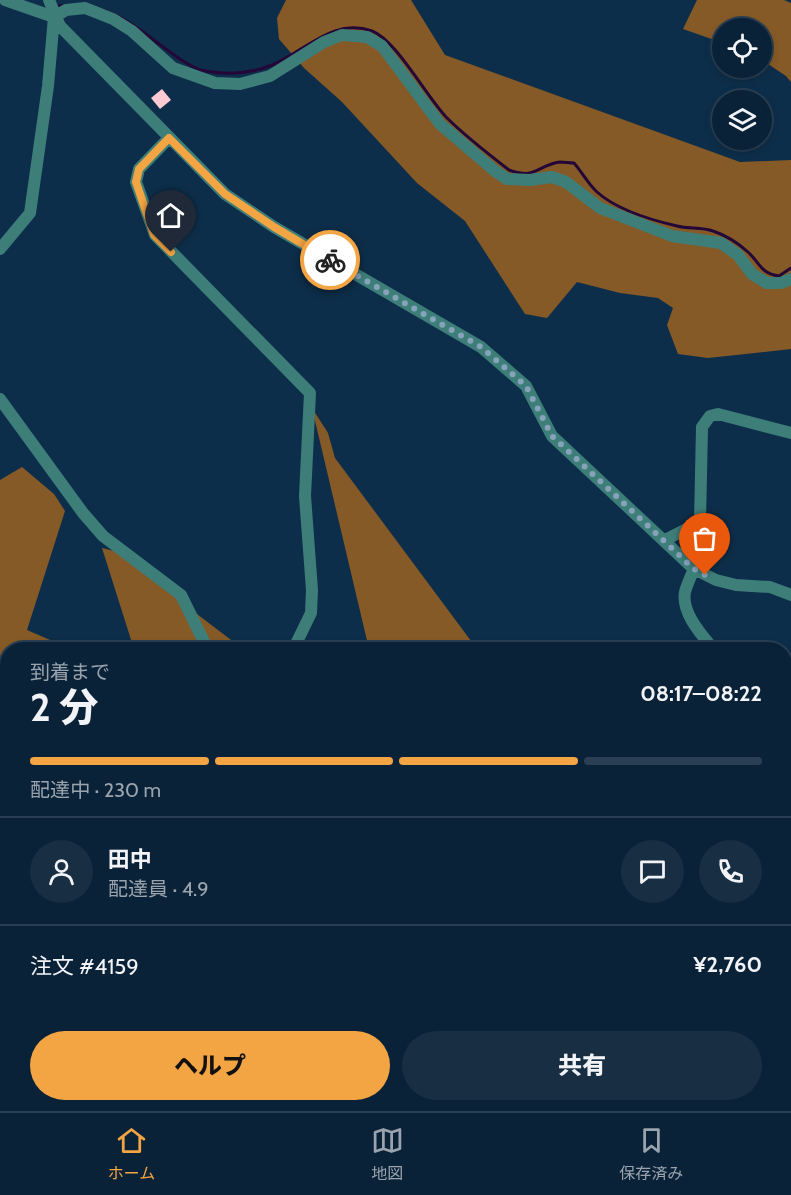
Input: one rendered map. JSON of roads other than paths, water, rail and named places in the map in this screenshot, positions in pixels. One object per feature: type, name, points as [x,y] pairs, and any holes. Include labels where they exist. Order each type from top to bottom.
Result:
[{"type":"street","points":[[5,0],[54,17],[66,10],[85,8],[113,19],[132,31],[173,68],[215,83],[240,84],[270,76],[324,42],[342,35],[367,37],[382,46],[440,124],[507,179],[530,180],[552,177],[566,182],[600,208],[672,236],[721,243],[738,255],[752,274],[767,283],[781,283],[791,279]]},
{"type":"street","points":[[49,0],[54,17],[60,26],[225,194],[274,227],[481,347],[526,386],[552,436],[694,569],[717,580],[736,585],[770,587],[791,594]]},
{"type":"street","points":[[0,249],[30,213],[48,86],[54,17]]},
{"type":"street","points":[[169,138],[139,169],[136,182],[154,235],[310,393],[305,496],[312,590],[311,613],[297,642]]},
{"type":"street","points":[[0,399],[103,536],[181,595],[204,642]]},
{"type":"street","points":[[664,540],[700,522],[702,427],[710,416],[718,414],[791,433]]},
{"type":"street","points":[[694,569],[685,593],[687,610],[708,642]]},
{"type":"waterway","points":[[58,6],[78,5],[111,13],[139,29],[192,66],[222,73],[247,72],[272,65],[331,32],[358,28],[372,31],[391,45],[446,117],[468,138],[509,170],[531,173],[560,162],[574,163],[597,192],[624,209],[667,224],[718,233],[740,246],[764,270],[773,275],[779,276],[791,268]]}]
